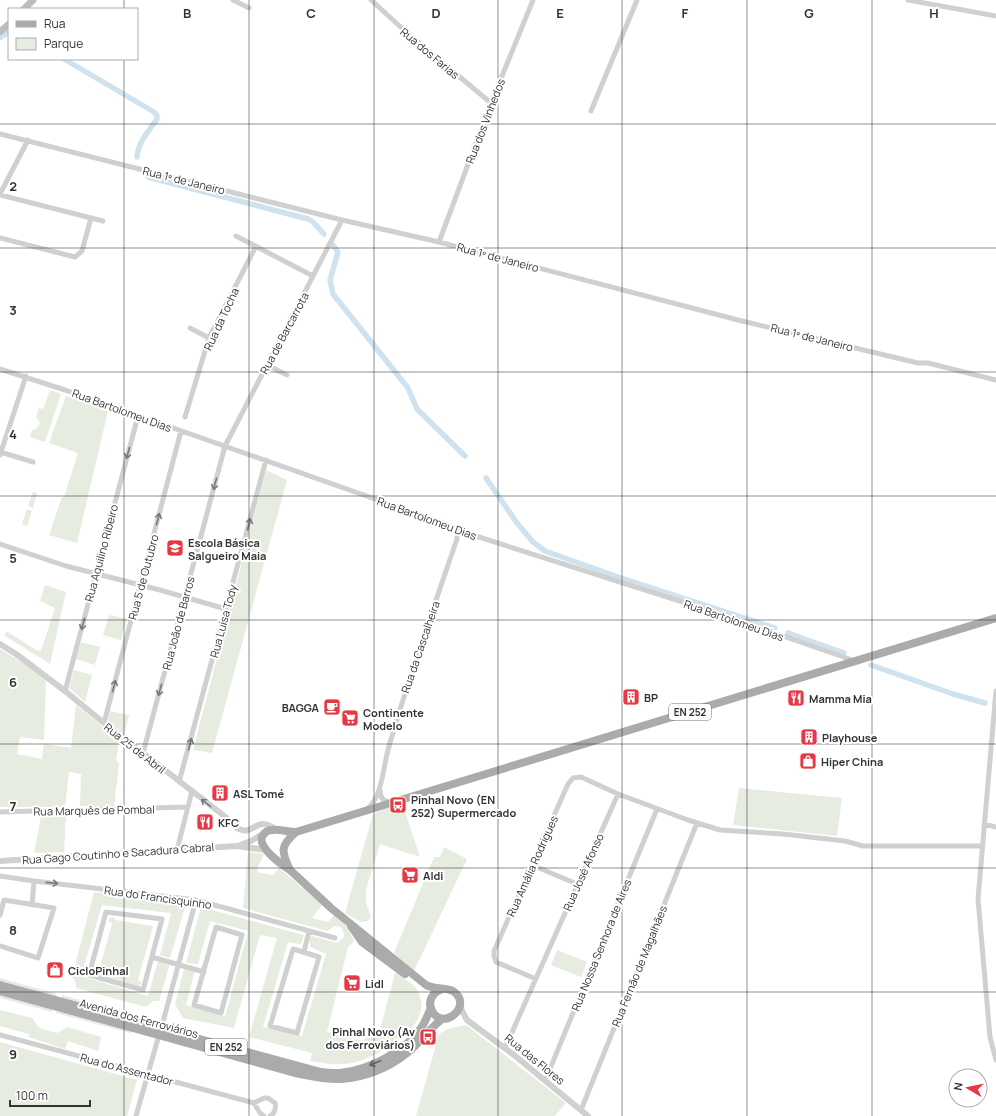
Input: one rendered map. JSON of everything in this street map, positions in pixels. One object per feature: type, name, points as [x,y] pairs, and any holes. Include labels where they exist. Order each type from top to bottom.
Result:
[{"type":"main road","points":[[25,8],[33,0]]},
{"type":"main road","points":[[0,32],[8,25]]},
{"type":"main road","name":"EN 252","points":[[273,830],[296,832],[996,618]]},
{"type":"main road","points":[[290,870],[283,852],[285,839],[283,834],[273,830],[264,834],[262,845],[331,908],[349,922],[426,985],[432,988],[446,989],[454,992],[460,1002],[458,1011],[452,1017],[442,1018],[435,1015],[430,1006],[426,993],[420,986],[364,943],[358,937],[349,922]]},
{"type":"main road","name":"EN 252","points":[[268,851],[277,852],[296,832]]},
{"type":"main road","name":"Avenida dos Ferroviários","points":[[0,985],[295,1073],[320,1078],[341,1079],[364,1075],[389,1065],[411,1049],[442,1018]]},
{"type":"main road","name":"EN 252","points":[[430,1006],[434,993],[442,989]]},
{"type":"main road","name":"Avenida dos Ferroviários","points":[[0,991],[321,1072],[340,1073],[373,1064],[397,1052],[422,1027],[430,1006]]},
{"type":"street","name":"Rua dos Farias","points":[[371,0],[406,32],[491,103]]},
{"type":"street","name":"Rua dos Vinhedos","points":[[439,242],[491,103],[533,0]]},
{"type":"street","points":[[591,111],[637,0]]},
{"type":"street","points":[[908,0],[996,16]]},
{"type":"street","points":[[236,1],[249,8]]},
{"type":"street","name":"Rua 1º de Janeiro","points":[[0,134],[342,220],[439,242],[738,320],[996,380]]},
{"type":"street","points":[[28,140],[0,194],[103,221]]},
{"type":"street","points":[[0,238],[75,257],[80,254],[83,249],[91,218]]},
{"type":"street","name":"Rua de Barcarrota","points":[[225,446],[342,220]]},
{"type":"street","points":[[236,236],[313,276]]},
{"type":"street","name":"Rua da Tocha","points":[[185,417],[209,338],[256,246]]},
{"type":"street","points":[[190,328],[209,338]]},
{"type":"street","points":[[267,365],[287,375]]},
{"type":"street","name":"Rua Bartolomeu Dias","points":[[0,369],[26,376],[266,460],[449,525],[457,530],[711,612],[856,661]]},
{"type":"street","points":[[26,376],[0,453],[33,462]]},
{"type":"street","name":"Rua Aquilino Ribeiro","points":[[65,691],[138,416]]},
{"type":"street","name":"Rua 5 de Outubro","points":[[104,723],[181,431]]},
{"type":"street","name":"Rua João de Barros","points":[[143,753],[225,446]]},
{"type":"street","name":"Rua Luísa Tody","points":[[179,782],[266,460]]},
{"type":"street","name":"Rua da Cascalheira","points":[[364,811],[374,803],[380,788],[384,764],[403,697],[457,540],[457,530]]},
{"type":"street","points":[[0,544],[66,566],[226,609]]},
{"type":"street","name":"Rua 25 de Abril","points":[[0,644],[16,654],[65,691],[239,829],[248,829],[267,824],[273,830]]},
{"type":"street","points":[[996,691],[978,899],[990,1036],[996,1060]]},
{"type":"street","name":"Rua Amália Rodrigues","points":[[536,979],[496,962],[494,956],[494,951],[532,865],[568,784],[573,778],[581,777],[618,794]]},
{"type":"street","points":[[380,788],[380,794],[383,800],[391,803]]},
{"type":"street","points":[[177,850],[192,791]]},
{"type":"street","points":[[618,794],[720,830],[783,834],[845,841],[863,846],[982,846]]},
{"type":"street","name":"Rua José Afonso","points":[[504,1048],[618,794]]},
{"type":"street","name":"Rua Marquês de Pombal","points":[[0,812],[188,807]]},
{"type":"street","name":"Rua Nossa Senhora de Aires","points":[[546,1081],[657,809]]},
{"type":"street","name":"Rua Fernão de Magalhães","points":[[581,1110],[697,823]]},
{"type":"street","points":[[984,824],[996,827]]},
{"type":"street","name":"Rua Gago Coutinho e Sacadura Cabral","points":[[236,846],[251,841],[273,830]]},
{"type":"street","name":"Rua Gago Coutinho e Sacadura Cabral","points":[[0,861],[236,846],[268,851]]},
{"type":"street","points":[[532,865],[577,884]]},
{"type":"street","name":"Rua do Francisquinho","points":[[0,876],[196,900],[335,938]]},
{"type":"street","points":[[32,905],[34,881]]},
{"type":"street","points":[[0,915],[4,900],[54,908],[38,958],[0,946]]},
{"type":"street","points":[[136,1116],[196,900]]},
{"type":"street","points":[[106,912],[162,919],[152,957],[143,990],[89,975],[106,912]]},
{"type":"street","points":[[216,928],[242,935],[221,1013],[194,1005],[204,972],[216,928]]},
{"type":"street","points":[[304,952],[309,931]]},
{"type":"street","points":[[293,949],[304,952],[319,956],[297,1033],[270,1026],[293,949]]},
{"type":"street","points":[[152,957],[204,972]]},
{"type":"street","points":[[460,1002],[462,1011],[467,1020]]},
{"type":"street","points":[[452,1017],[467,1020]]},
{"type":"street","name":"Rua das Flores","points":[[467,1020],[546,1081],[588,1116]]},
{"type":"street","name":"Rua do Assentador","points":[[0,1035],[254,1104]]},
{"type":"street","points":[[264,1116],[254,1104],[264,1098],[272,1099],[275,1103],[276,1108],[270,1116]]},
{"type":"green space","points":[[50,390],[61,394],[45,442],[30,437],[32,430],[36,429],[40,423],[36,417],[39,408],[43,409]]},
{"type":"green space","points":[[66,396],[108,411],[77,543],[49,535],[62,497],[64,497],[78,453],[49,443]]},
{"type":"green space","points":[[266,470],[287,480],[212,753],[193,750]]},
{"type":"green space","points":[[33,492],[37,493],[33,508],[28,506]]},
{"type":"green space","points":[[27,509],[32,511],[27,526],[22,524]]},
{"type":"green space","points":[[45,585],[66,592],[50,664],[5,636],[5,633],[8,632],[36,650],[41,651],[55,608],[40,601]]},
{"type":"green space","points":[[109,615],[127,619],[121,640],[103,635]]},
{"type":"green space","points":[[81,642],[100,647],[95,665],[76,659]]},
{"type":"green space","points":[[0,649],[26,665],[46,681],[44,740],[20,737],[17,754],[42,759],[44,744],[71,748],[76,705],[119,740],[116,761],[119,763],[114,807],[80,806],[81,774],[69,772],[65,807],[0,807]]},
{"type":"green space","points":[[74,670],[92,675],[85,702],[69,688]]},
{"type":"green space","points":[[110,711],[129,715],[124,734],[109,722]]},
{"type":"green space","points":[[739,788],[842,798],[837,836],[733,825]]},
{"type":"green space","points":[[402,803],[420,857],[380,844],[366,889],[366,903],[371,917],[368,921],[361,922],[345,913],[373,814]]},
{"type":"green space","points":[[66,815],[64,852],[34,853],[41,816]]},
{"type":"green space","points":[[444,847],[467,859],[414,971],[394,953],[434,857],[440,857]]},
{"type":"green space","points":[[248,852],[264,854],[257,869],[259,873],[273,875],[279,868],[322,905],[312,918],[328,922],[334,915],[347,927],[354,941],[348,947],[327,1032],[362,1041],[380,1030],[395,973],[408,981],[417,990],[421,1003],[420,1015],[404,1036],[379,1053],[356,1062],[339,1064],[310,1061],[312,1053],[249,1037],[277,938],[260,935],[234,1028],[183,1018],[175,1004],[184,969],[195,970],[186,1005],[225,1017],[248,931],[210,921],[198,964],[186,963],[201,907],[304,935],[301,944],[288,942],[263,1027],[302,1036],[326,954],[310,947],[310,937],[312,936],[337,943],[344,937],[341,927],[334,926],[327,931],[243,908]]},
{"type":"green space","points":[[94,892],[186,904],[170,958],[160,955],[171,913],[102,905],[81,976],[148,996],[158,961],[170,963],[159,1001],[153,1001],[146,1007],[76,988],[75,981],[72,977]]},
{"type":"green space","points":[[113,917],[115,920],[153,926],[138,980],[142,982],[138,986],[95,974],[95,970],[99,970],[112,924],[111,922],[108,922],[109,919]]},
{"type":"green space","points":[[557,950],[587,962],[581,977],[551,965]]},
{"type":"green space","points":[[0,978],[57,994],[56,996],[0,981]]},
{"type":"green space","points":[[0,995],[52,1009],[52,1012],[0,998]]},
{"type":"green space","points":[[62,995],[134,1015],[138,1019],[61,998]]},
{"type":"green space","points":[[0,1010],[32,1018],[39,1028],[57,1033],[67,1027],[101,1037],[98,1051],[68,1041],[65,1049],[29,1037],[29,1034],[0,1026]]},
{"type":"green space","points":[[57,1011],[133,1032],[130,1033],[56,1013]]},
{"type":"green space","points":[[466,1025],[566,1103],[555,1116],[416,1116],[439,1034],[448,1029]]},
{"type":"green space","points":[[0,1042],[137,1080],[127,1116],[0,1116]]},
{"type":"waterway","points":[[1,37],[8,33]]},
{"type":"waterway","points":[[66,60],[154,112],[157,116],[157,119],[139,146],[137,157]]},
{"type":"waterway","points":[[148,177],[308,219],[313,222],[324,234]]},
{"type":"waterway","points":[[333,245],[338,252],[330,280],[333,294],[408,388],[417,409],[465,456]]},
{"type":"waterway","points":[[486,478],[517,523],[533,542],[545,551],[618,577],[775,628]]},
{"type":"waterway","points":[[788,633],[844,653]]},
{"type":"waterway","points":[[871,665],[953,694],[985,703]]},
{"type":"place","name":"Escola Básica Salgueiro Maia","points":[[175,548]]},
{"type":"place","name":"BP","points":[[631,697]]},
{"type":"place","name":"Mamma Mia","points":[[796,698]]},
{"type":"place","name":"BAGGA","points":[[332,707]]},
{"type":"place","name":"Continente Modelo","points":[[350,718]]},
{"type":"place","name":"Playhouse","points":[[809,737]]},
{"type":"place","name":"Hiper China","points":[[808,761]]},
{"type":"place","name":"ASL Tomé","points":[[220,793]]},
{"type":"place","name":"Pinhal Novo (EN 252) Supermercado","points":[[398,805]]},
{"type":"place","name":"KFC","points":[[205,822]]},
{"type":"place","name":"Aldi","points":[[410,875]]},
{"type":"place","name":"CicloPinhal","points":[[55,970]]},
{"type":"place","name":"Lidl","points":[[352,983]]},
{"type":"place","name":"Pinhal Novo (Av dos Ferroviários)","points":[[428,1037]]}]
